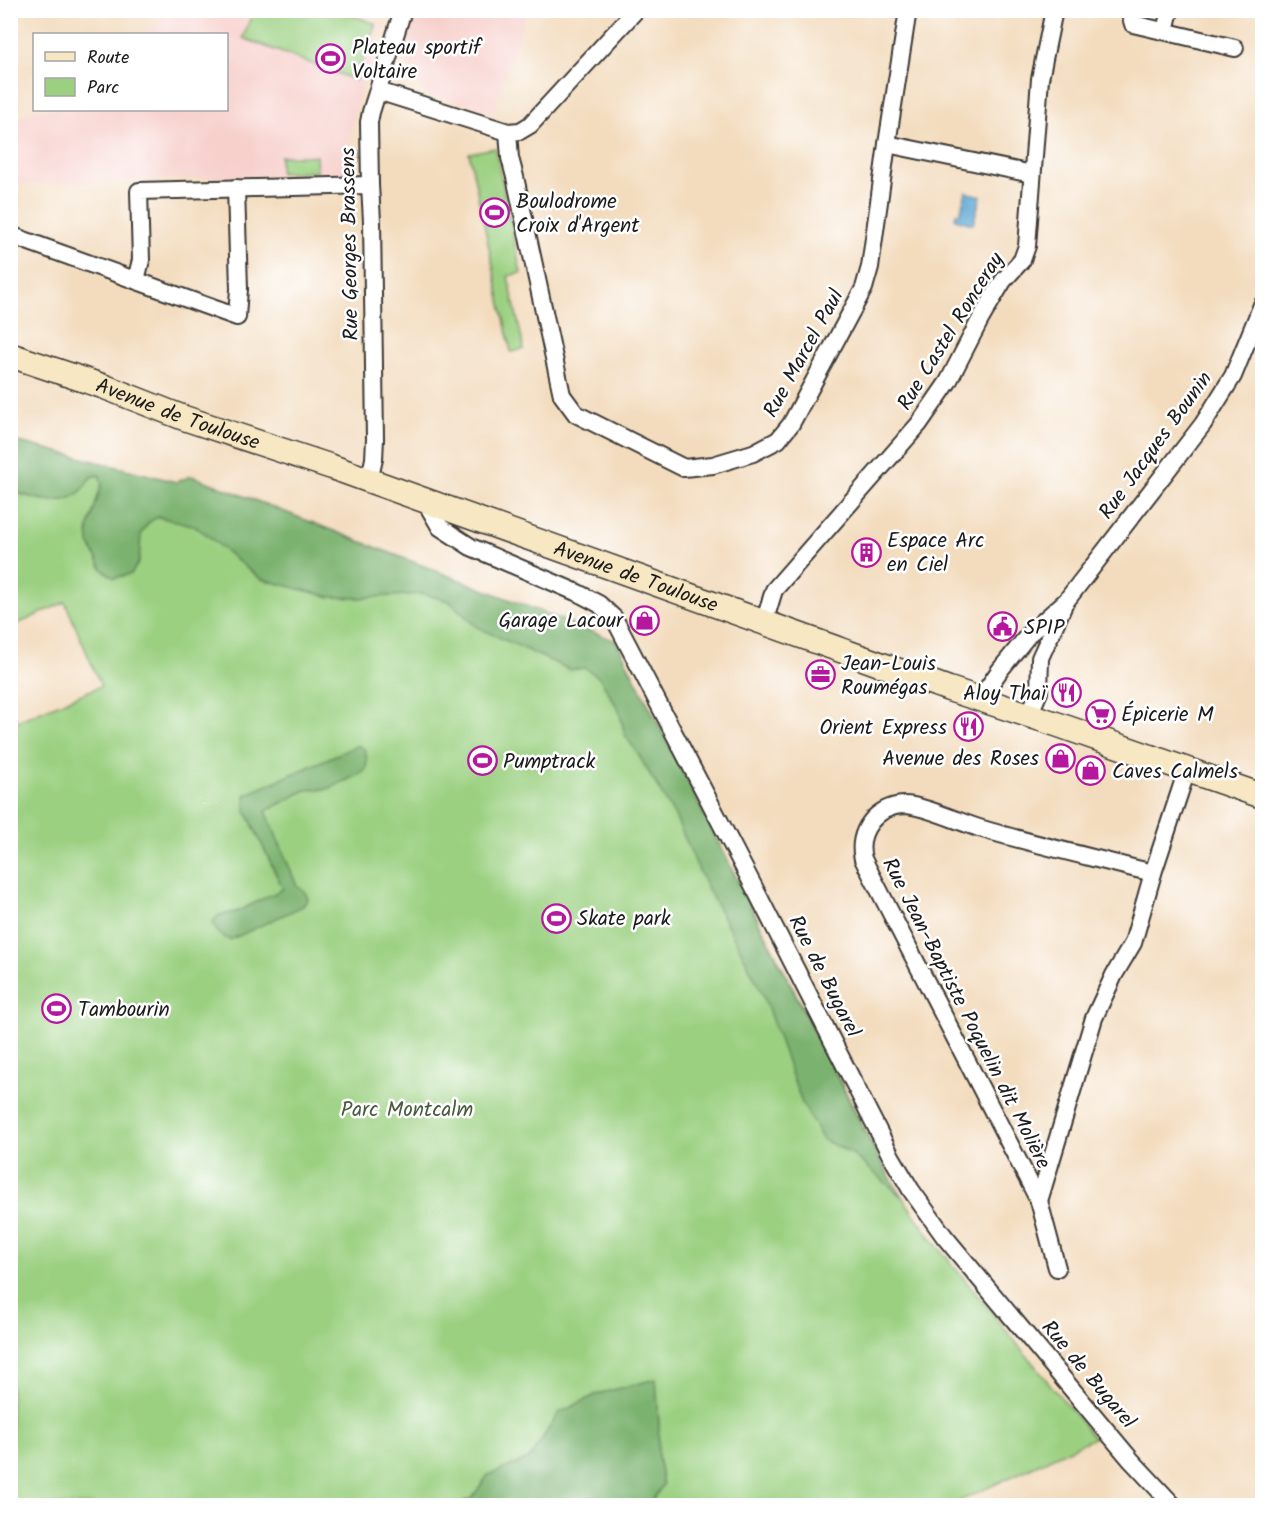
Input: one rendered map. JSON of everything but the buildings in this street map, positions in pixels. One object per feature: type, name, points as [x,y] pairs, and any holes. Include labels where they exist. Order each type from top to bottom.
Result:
[{"type":"main road","name":"Avenue de Toulouse","points":[[10,354],[105,387],[184,418],[332,467],[764,623],[1263,796]]},
{"type":"street","name":"Rue Georges Brassens","points":[[369,481],[374,459],[375,439],[369,122],[403,10]]},
{"type":"street","points":[[378,91],[508,132],[520,131],[530,125],[636,10]]},
{"type":"street","name":"Rue Marcel Paul","points":[[508,132],[510,158],[562,395],[576,414],[684,468],[713,465],[753,453],[778,440],[791,424],[864,288],[870,267],[908,10]]},
{"type":"street","name":"Rue Castel Ronceray","points":[[764,623],[774,590],[920,424],[948,382],[994,296],[1022,260],[1027,246],[1040,79],[1054,10]]},
{"type":"street","points":[[1129,10],[1133,24],[1235,48]]},
{"type":"street","points":[[1165,32],[1170,10]]},
{"type":"street","points":[[887,144],[1032,174]]},
{"type":"street","points":[[136,280],[141,260],[139,191],[370,185]]},
{"type":"street","points":[[10,235],[237,317],[236,188]]},
{"type":"street","name":"Rue Jacques Bounin","points":[[980,699],[1030,633],[1066,601],[1203,424],[1233,376],[1263,305]]},
{"type":"street","name":"Rue de Bugarel","points":[[425,501],[440,527],[471,547],[578,593],[598,604],[614,618],[767,911],[891,1156],[912,1190],[944,1236],[1131,1460],[1174,1506]]},
{"type":"street","name":"Rue Jacques Bounin","points":[[1029,715],[1039,692],[1040,658],[1066,601]]},
{"type":"street","points":[[1011,657],[1023,658],[1039,671]]},
{"type":"street","points":[[1039,1201],[1094,1018],[1114,975],[1133,943],[1187,770]]},
{"type":"street","name":"Rue Jean-Baptiste Poquelin dit Molière","points":[[1057,1268],[1039,1201],[863,859],[861,849],[865,831],[872,819],[882,811],[907,805],[979,828],[1153,873]]},
{"type":"shaded area","points":[[172,11],[345,11],[384,24],[356,108],[350,135],[352,174],[11,185],[10,124],[33,110],[228,111],[228,33],[145,33]]},
{"type":"shaded area","points":[[416,11],[527,11],[493,112],[425,94],[402,54]]},
{"type":"green space","name":"Plateau sportif Voltaire","points":[[253,11],[340,11],[376,24],[355,80],[243,38]]},
{"type":"green space","name":"Boulodrome Croix d'Argent","points":[[495,148],[521,273],[508,276],[524,349],[511,352],[469,153]]},
{"type":"green space","points":[[280,156],[316,156],[317,172],[280,173]]},
{"type":"green space","name":"Parc Montcalm","points":[[11,440],[176,482],[195,477],[616,641],[886,1171],[933,1241],[1094,1438],[953,1505],[11,1505],[10,724],[101,686],[65,602],[11,627]]},
{"type":"green space","points":[[11,440],[176,482],[191,476],[195,477],[616,641],[863,1128],[902,1197],[851,1153],[823,1140],[802,1103],[763,995],[705,884],[675,816],[625,735],[619,710],[600,678],[585,668],[570,670],[477,627],[449,601],[423,594],[359,598],[330,597],[261,579],[193,525],[158,517],[149,522],[141,534],[139,562],[131,574],[114,578],[102,569],[89,543],[88,529],[102,483],[99,475],[91,477],[76,495],[58,501],[29,497],[11,491]]},
{"type":"green space","points":[[358,745],[365,750],[367,760],[366,769],[358,775],[328,789],[306,790],[266,811],[297,886],[305,892],[308,899],[303,906],[230,940],[220,935],[212,923],[219,915],[236,912],[283,889],[246,811],[245,795]]},
{"type":"green space","points":[[656,1379],[659,1424],[658,1456],[663,1485],[649,1505],[456,1505],[472,1498],[488,1475],[529,1459],[559,1413],[597,1394]]},
{"type":"water","points":[[966,192],[981,196],[973,224],[955,219],[956,213],[960,214]]},
{"type":"place","name":"Plateau sportif Voltaire","points":[[331,59]]},
{"type":"place","name":"Boulodrome Croix d'Argent","points":[[495,213]]},
{"type":"place","name":"Espace Arc en Ciel","points":[[866,552]]},
{"type":"place","name":"Garage Lacour","points":[[644,620]]},
{"type":"place","name":"SPIP","points":[[1003,627]]},
{"type":"place","name":"Jean-Louis Roumégas","points":[[820,675]]},
{"type":"place","name":"Aloy Thaï","points":[[1067,693]]},
{"type":"place","name":"Épicerie M","points":[[1100,714]]},
{"type":"place","name":"Orient Express","points":[[968,727]]},
{"type":"place","name":"Avenue des Roses","points":[[1060,758]]},
{"type":"place","name":"Pumptrack","points":[[482,761]]},
{"type":"place","name":"Caves Calmels","points":[[1091,771]]},
{"type":"place","name":"Skate park","points":[[556,918]]},
{"type":"place","name":"Tambourin","points":[[57,1009]]}]
